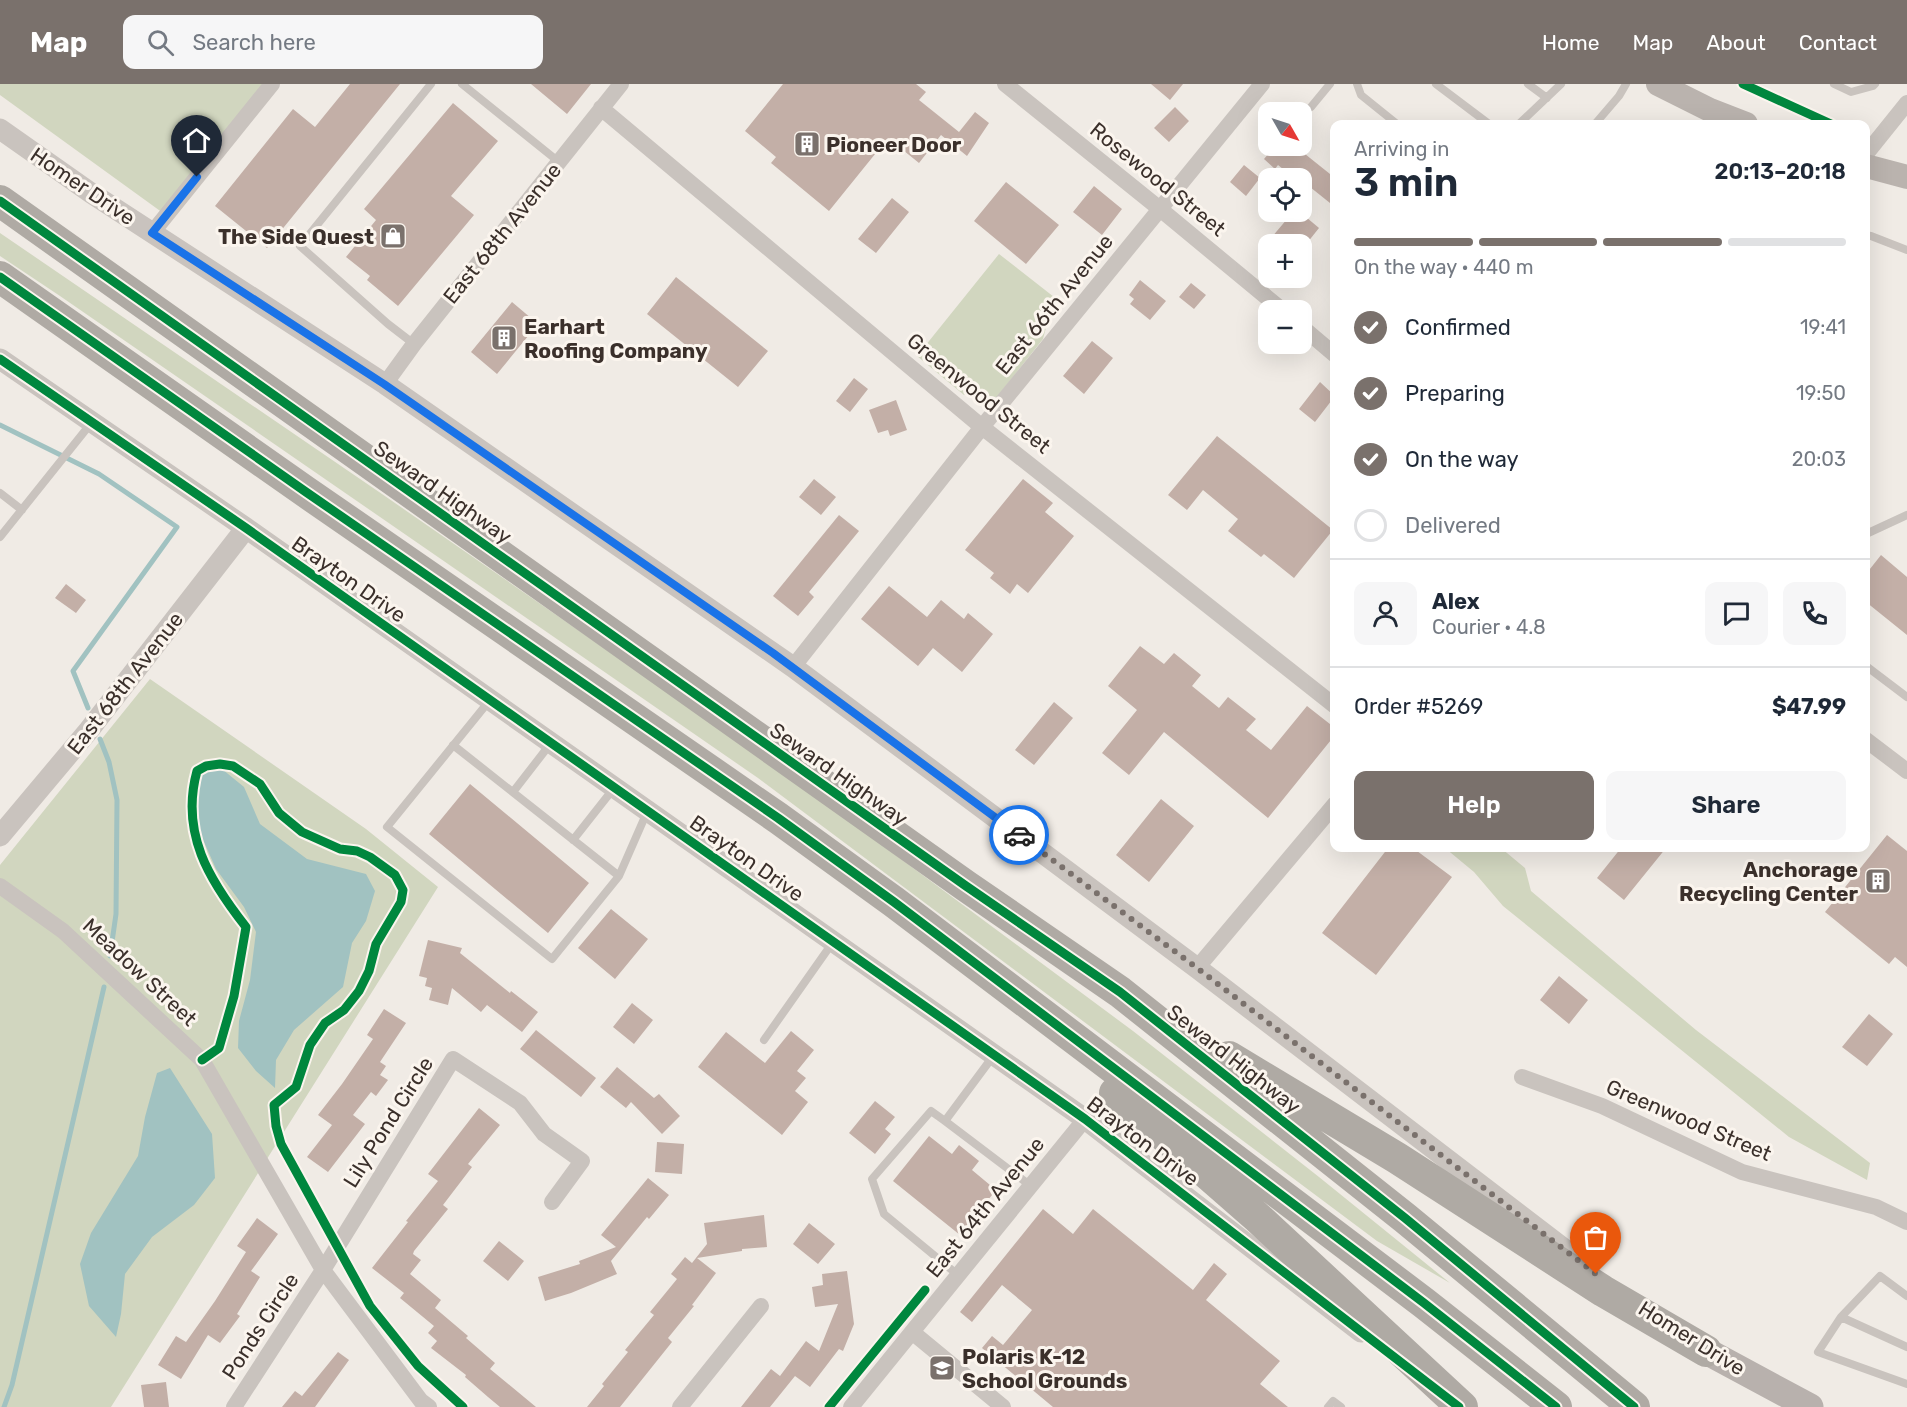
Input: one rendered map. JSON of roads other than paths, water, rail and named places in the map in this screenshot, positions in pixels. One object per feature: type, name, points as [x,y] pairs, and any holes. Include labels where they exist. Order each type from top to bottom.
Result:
[{"type":"highway","name":"Seward Highway","points":[[0,201],[966,886],[1120,992],[1405,1218],[1635,1407]]},
{"type":"highway","points":[[0,277],[769,812],[894,902],[1424,1303],[1556,1407]]},
{"type":"highway","points":[[894,902],[1258,1218],[1460,1407]]},
{"type":"highway","points":[[1120,992],[1397,1158],[1603,1291],[1706,1351]]},
{"type":"main road","points":[[1658,84],[1736,120]]},
{"type":"main road","points":[[1870,167],[1907,177]]},
{"type":"main road","name":"Homer Drive","points":[[1706,1351],[1810,1407]]},
{"type":"street","points":[[152,233],[272,84]]},
{"type":"street","name":"East 68th Avenue","points":[[384,384],[621,84]]},
{"type":"street","name":"Rosewood Street","points":[[1005,84],[1270,300]]},
{"type":"street","name":"East 66th Avenue","points":[[793,667],[982,427],[1262,84]]},
{"type":"street","points":[[1870,149],[1907,103]]},
{"type":"street","name":"Greenwood Street","points":[[601,108],[982,427],[1330,702]]},
{"type":"street","name":"Homer Drive","points":[[0,129],[90,193],[384,384],[793,667],[1197,968],[1606,1281],[1706,1351]]},
{"type":"street","points":[[1312,335],[1330,351]]},
{"type":"street","name":"Brayton Drive","points":[[0,359],[246,528],[1085,1119],[1460,1407]]},
{"type":"street","name":"East 68th Avenue","points":[[0,836],[89,730],[246,528]]},
{"type":"street","points":[[1870,743],[1907,771]]},
{"type":"street","points":[[1197,968],[1330,810]]},
{"type":"street","name":"Meadow Street","points":[[0,886],[63,931],[202,1060],[323,1270],[421,1401],[429,1407]]},
{"type":"street","name":"Lily Pond Circle","points":[[323,1270],[453,1059],[520,1103],[544,1134],[582,1161],[552,1202]]},
{"type":"street","name":"Greenwood Street","points":[[1522,1077],[1602,1106],[1742,1172],[1876,1207],[1907,1222]]},
{"type":"street","name":"East 64th Avenue","points":[[851,1407],[1085,1119]]},
{"type":"street","name":"Ponds Circle","points":[[234,1407],[323,1270]]},
{"type":"street","points":[[680,1407],[761,1306]]},
{"type":"street","points":[[912,1332],[1003,1407]]},
{"type":"lane","points":[[414,344],[300,246],[431,84]]},
{"type":"lane","points":[[462,84],[559,162]]},
{"type":"lane","points":[[1312,106],[1330,84]]},
{"type":"lane","points":[[1357,84],[1361,95],[1393,120]]},
{"type":"lane","points":[[1436,84],[1484,120]]},
{"type":"lane","points":[[1528,84],[1547,98]]},
{"type":"lane","points":[[1524,120],[1562,84]]},
{"type":"lane","points":[[1598,120],[1620,96],[1626,84]]},
{"type":"lane","points":[[1834,84],[1851,92],[1875,84]]},
{"type":"lane","points":[[1871,236],[1907,250]]},
{"type":"lane","points":[[0,537],[92,422]]},
{"type":"lane","points":[[0,493],[22,510]]},
{"type":"lane","points":[[1870,532],[1907,515]]},
{"type":"lane","points":[[1870,669],[1907,697]]},
{"type":"lane","points":[[490,700],[387,827],[552,959],[619,876],[647,810]]},
{"type":"lane","points":[[513,792],[551,743]]},
{"type":"lane","points":[[453,745],[619,876]]},
{"type":"lane","points":[[573,840],[615,788]]},
{"type":"lane","points":[[764,1040],[834,942]]},
{"type":"lane","points":[[945,1121],[994,1055]]},
{"type":"lane","points":[[958,1275],[884,1214],[873,1179],[931,1111],[1031,1186]]},
{"type":"lane","points":[[1907,1296],[1880,1276],[1841,1317],[1818,1352],[1907,1384]]},
{"type":"lane","points":[[1841,1317],[1907,1347]]},
{"type":"lane","points":[[1328,1407],[1333,1401],[1341,1407]]},
{"type":"water","points":[[222,769],[244,787],[260,824],[307,859],[366,874],[375,891],[366,921],[352,943],[343,987],[294,1030],[276,1060],[275,1088],[256,1071],[238,1048],[239,1021],[250,980],[256,932],[244,907],[216,869],[197,826],[199,774]]},
{"type":"water","points":[[170,1068],[212,1134],[215,1178],[194,1205],[152,1237],[125,1274],[116,1337],[89,1306],[80,1264],[91,1233],[138,1156],[145,1117],[157,1073]]},
{"type":"waterway","points":[[0,425],[99,474],[177,527],[73,671],[88,708]]},
{"type":"waterway","points":[[100,739],[109,762],[117,800],[116,914],[110,956]]},
{"type":"waterway","points":[[4,1407],[12,1385],[104,987]]},
{"type":"place","name":"Pioneer Door","points":[[807,144]]},
{"type":"place","name":"The Side Quest","points":[[393,236]]},
{"type":"place","name":"Earhart Roofing Company","points":[[504,338]]},
{"type":"place","name":"Anchorage Recycling Center","points":[[1878,881]]},
{"type":"place","name":"Polaris K-12 School Grounds","points":[[942,1368]]}]
